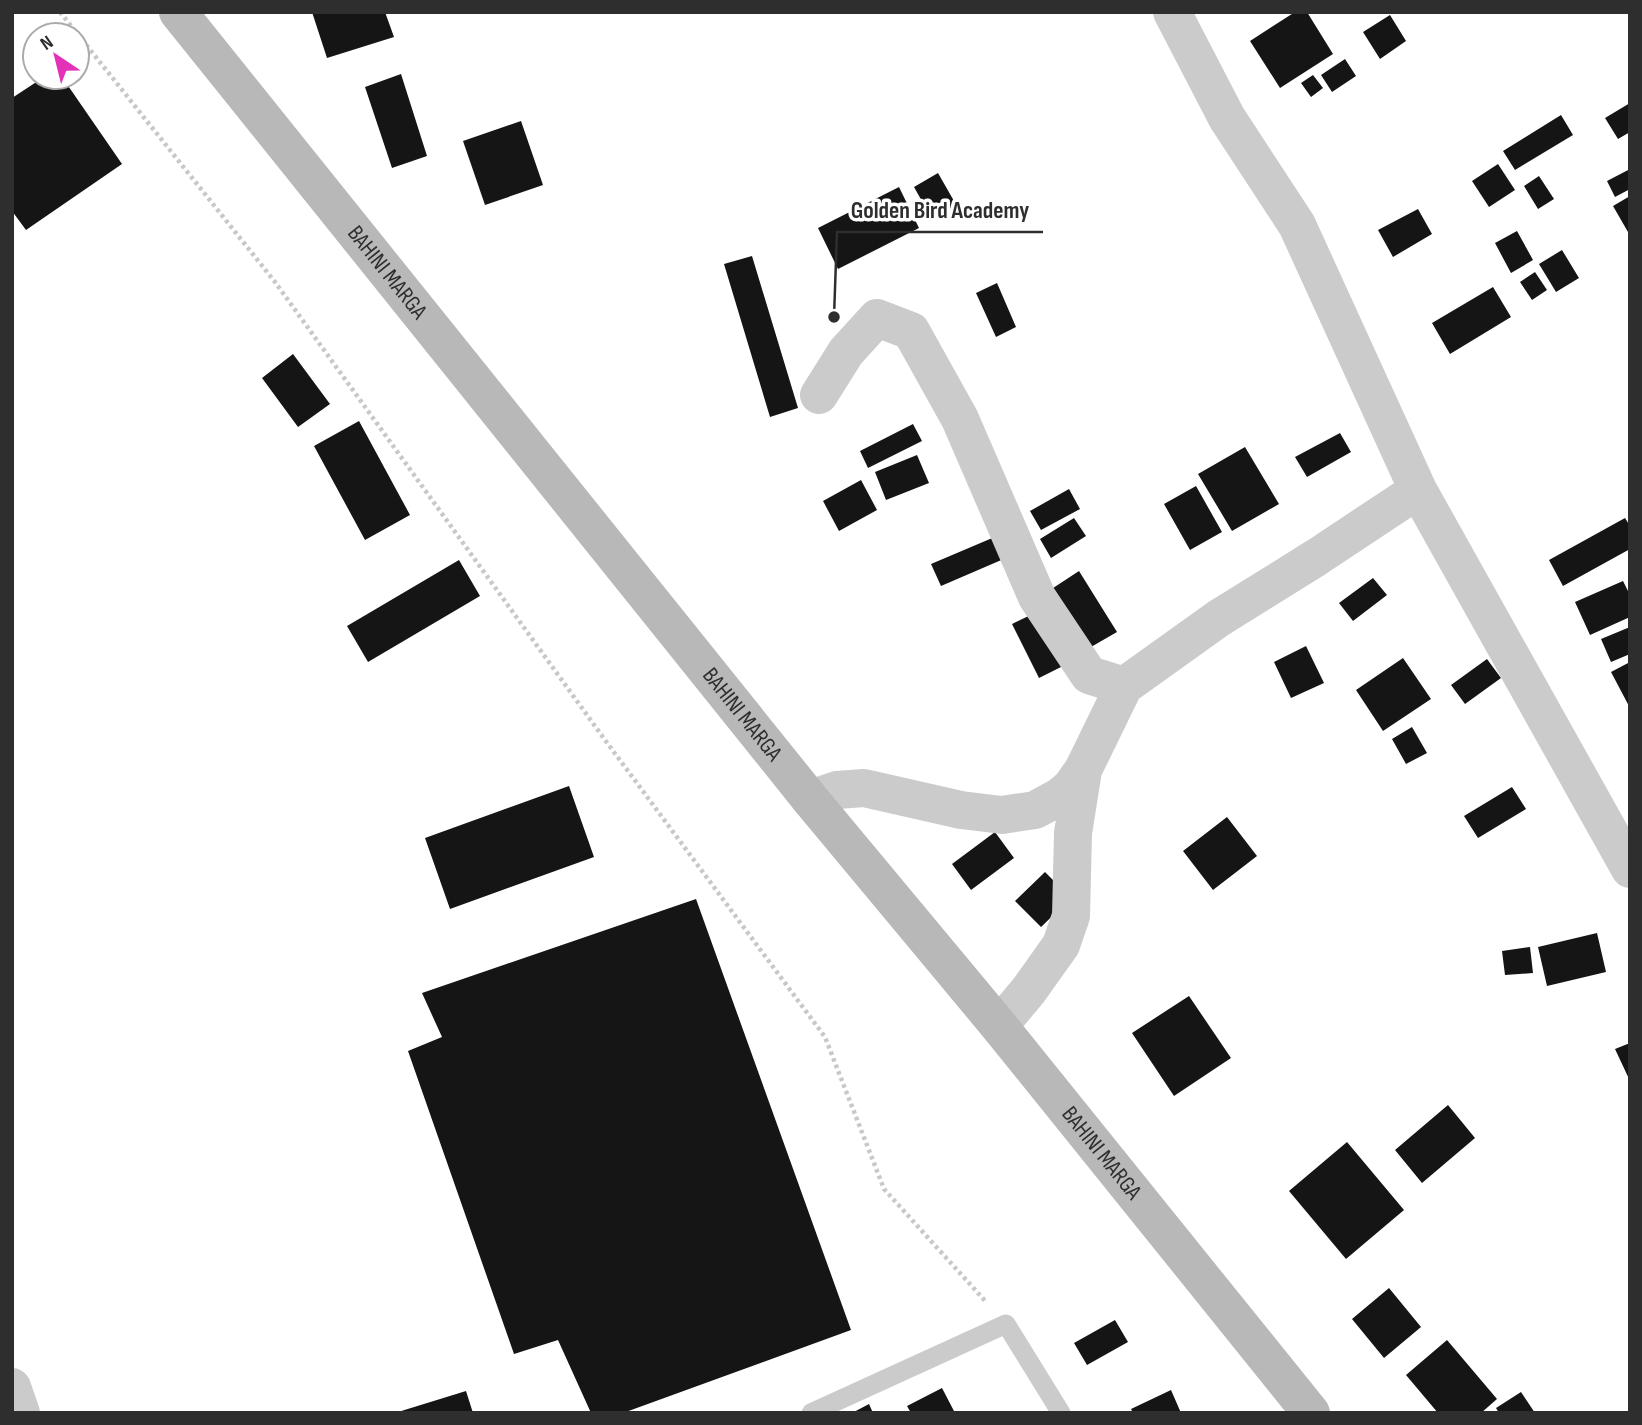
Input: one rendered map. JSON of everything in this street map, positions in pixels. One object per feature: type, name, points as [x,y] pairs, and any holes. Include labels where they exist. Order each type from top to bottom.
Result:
[{"type":"street","name":"BAHINI MARGA","points":[[178,12],[810,799],[999,1026],[1311,1413]]},
{"type":"street","points":[[1171,12],[1227,118],[1297,225],[1419,490],[1630,869]]},
{"type":"street","points":[[819,395],[846,352],[877,318],[911,331],[960,419],[1037,597],[1090,675],[1124,686]]},
{"type":"street","points":[[810,799],[837,790],[864,788],[961,810],[1002,815],[1035,810],[1071,787],[1083,770],[1124,686],[1219,618],[1419,490]]},
{"type":"street","points":[[999,1026],[1061,945],[1071,916],[1073,833],[1083,770]]},
{"type":"street","points":[[12,1387],[21,1413]]},
{"type":"lane","points":[[811,1413],[1006,1324],[1061,1413]]},
{"type":"path","points":[[60,12],[275,282],[582,708],[825,1037],[884,1189],[1006,1324]]},
{"type":"building","points":[[312,12],[385,12],[394,37],[327,58]]},
{"type":"building","points":[[1295,12],[1307,12],[1333,54],[1280,88],[1250,41]]},
{"type":"building","points":[[1390,15],[1406,41],[1380,59],[1363,32]]},
{"type":"building","points":[[1345,59],[1356,76],[1332,92],[1321,75]]},
{"type":"building","points":[[401,74],[427,156],[392,168],[365,87]]},
{"type":"building","points":[[1313,75],[1323,88],[1311,97],[1301,83]]},
{"type":"building","points":[[23,91],[72,91],[122,164],[26,230],[12,211],[12,98]]},
{"type":"building","points":[[1630,103],[1630,132],[1618,139],[1605,118]]},
{"type":"building","points":[[1561,115],[1573,135],[1515,170],[1503,151]]},
{"type":"building","points":[[521,121],[543,185],[485,205],[463,141]]},
{"type":"building","points":[[1498,164],[1515,190],[1489,207],[1472,181]]},
{"type":"building","points":[[1630,169],[1630,189],[1615,197],[1607,181]]},
{"type":"building","points":[[938,173],[958,208],[933,221],[914,187]]},
{"type":"building","points":[[1539,176],[1554,199],[1538,209],[1524,186]]},
{"type":"building","points":[[899,187],[919,228],[838,269],[818,228]]},
{"type":"building","points":[[1630,196],[1630,230],[1628,232],[1613,206]]},
{"type":"building","points":[[1418,209],[1432,234],[1393,257],[1378,230]]},
{"type":"building","points":[[1517,231],[1533,260],[1511,273],[1495,243]]},
{"type":"building","points":[[1562,250],[1579,278],[1556,292],[1539,264]]},
{"type":"building","points":[[752,256],[798,408],[770,417],[724,264]]},
{"type":"building","points":[[1535,272],[1547,290],[1532,300],[1520,282]]},
{"type":"building","points":[[997,283],[1016,327],[996,337],[976,293]]},
{"type":"building","points":[[1493,287],[1511,317],[1450,354],[1432,323]]},
{"type":"building","points":[[293,354],[330,404],[298,427],[262,378]]},
{"type":"building","points":[[359,421],[410,515],[365,540],[314,446]]},
{"type":"building","points":[[913,424],[922,441],[868,468],[860,451]]},
{"type":"building","points":[[1340,433],[1351,452],[1307,477],[1295,457]]},
{"type":"building","points":[[1245,447],[1279,504],[1232,531],[1198,474]]},
{"type":"building","points":[[917,455],[929,483],[886,500],[875,472]]},
{"type":"building","points":[[861,480],[877,510],[839,531],[823,501]]},
{"type":"building","points":[[1196,486],[1222,532],[1190,550],[1164,504]]},
{"type":"building","points":[[1069,489],[1080,509],[1041,530],[1030,511]]},
{"type":"building","points":[[1074,518],[1086,536],[1051,558],[1040,539]]},
{"type":"building","points":[[1625,518],[1630,526],[1630,549],[1563,586],[1549,560]]},
{"type":"building","points":[[997,536],[1006,558],[941,586],[931,564]]},
{"type":"building","points":[[459,560],[480,596],[368,662],[347,626]]},
{"type":"building","points":[[1079,571],[1117,632],[1084,651],[1047,592]]},
{"type":"building","points":[[1373,578],[1387,595],[1353,621],[1339,603]]},
{"type":"building","points":[[1623,581],[1630,595],[1630,617],[1590,635],[1575,602]]},
{"type":"building","points":[[1039,611],[1065,665],[1039,678],[1012,624]]},
{"type":"building","points":[[1630,627],[1630,654],[1611,662],[1601,639]]},
{"type":"building","points":[[1306,646],[1324,683],[1291,698],[1274,662]]},
{"type":"building","points":[[1403,658],[1431,699],[1383,731],[1356,690]]},
{"type":"building","points":[[1487,659],[1501,678],[1465,704],[1451,685]]},
{"type":"building","points":[[1630,662],[1630,708],[1611,672]]},
{"type":"building","points":[[1412,727],[1427,753],[1406,764],[1392,739]]},
{"type":"building","points":[[569,786],[594,857],[450,909],[425,838]]},
{"type":"building","points":[[1512,787],[1526,809],[1478,838],[1464,816]]},
{"type":"building","points":[[1227,817],[1257,856],[1213,890],[1183,851]]},
{"type":"building","points":[[995,832],[1014,858],[971,890],[952,864]]},
{"type":"building","points":[[1045,872],[1071,898],[1041,927],[1015,901]]},
{"type":"building","points":[[696,899],[851,1330],[623,1413],[591,1413],[558,1340],[514,1354],[408,1051],[442,1037],[422,993]]},
{"type":"building","points":[[1597,933],[1606,972],[1547,986],[1538,947]]},
{"type":"building","points":[[1530,947],[1533,973],[1505,975],[1502,951]]},
{"type":"building","points":[[1189,996],[1231,1058],[1174,1096],[1132,1033]]},
{"type":"building","points":[[1630,1043],[1630,1081],[1615,1049]]},
{"type":"building","points":[[1448,1105],[1475,1138],[1422,1183],[1395,1150]]},
{"type":"building","points":[[1347,1142],[1404,1210],[1346,1259],[1289,1191]]},
{"type":"building","points":[[1389,1288],[1421,1327],[1384,1358],[1352,1319]]},
{"type":"building","points":[[1115,1320],[1128,1342],[1087,1365],[1074,1343]]},
{"type":"building","points":[[1447,1340],[1497,1399],[1481,1413],[1438,1413],[1406,1375]]},
{"type":"building","points":[[942,1388],[955,1413],[911,1413],[907,1406]]},
{"type":"building","points":[[1171,1390],[1181,1413],[1133,1413],[1131,1409]]},
{"type":"building","points":[[466,1391],[473,1413],[398,1413],[398,1412]]},
{"type":"building","points":[[1521,1392],[1535,1413],[1499,1413],[1496,1408]]},
{"type":"building","points":[[869,1404],[873,1413],[852,1413]]},
{"type":"place","name":"Golden Bird Academy","points":[[834,317]]}]
